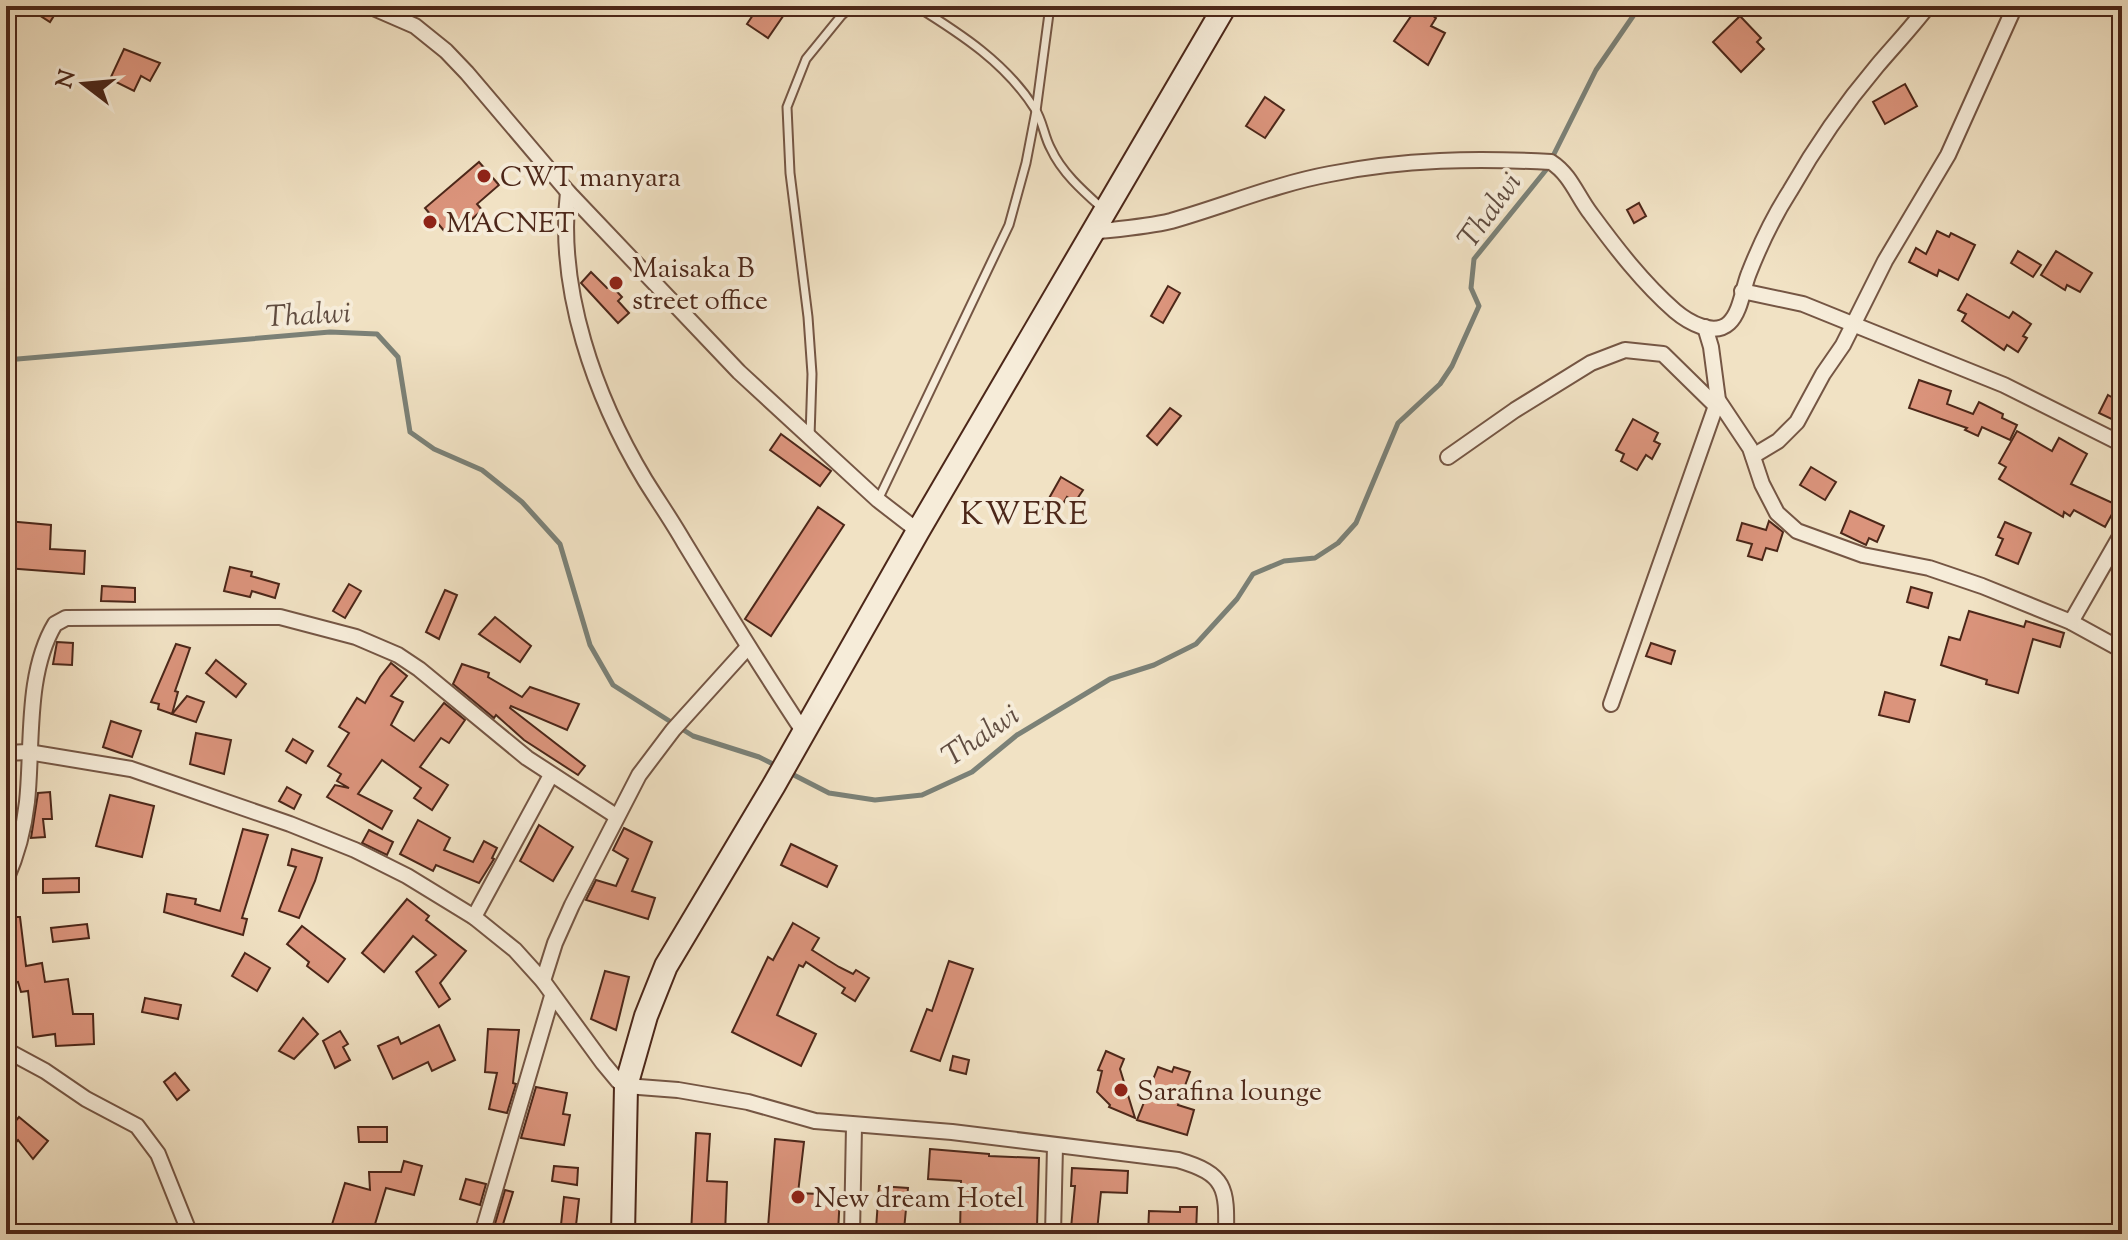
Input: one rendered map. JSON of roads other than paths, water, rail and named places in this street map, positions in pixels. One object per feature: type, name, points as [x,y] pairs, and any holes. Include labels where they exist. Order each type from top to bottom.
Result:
[{"type":"street","points":[[369,6],[415,26],[446,51],[568,192],[721,354],[878,500],[918,531]]},
{"type":"street","points":[[623,1234],[626,1086],[646,1016],[666,966],[1225,6]]},
{"type":"street","points":[[1092,232],[1169,221],[1270,189],[1366,168],[1439,160],[1551,162],[1562,170],[1588,210],[1652,289],[1677,313],[1705,327],[1722,328],[1731,322],[1742,291],[1788,193],[1827,132],[1928,6]]},
{"type":"street","points":[[1753,456],[1778,441],[1797,422],[1855,325],[1885,261],[1948,155],[2015,6]]},
{"type":"street","points":[[568,192],[568,267],[577,312],[599,384],[644,478],[803,731]]},
{"type":"street","points":[[1742,291],[1803,304],[2004,385],[2122,444]]},
{"type":"street","points":[[1611,704],[1717,403],[1711,347],[1705,327]]},
{"type":"street","points":[[1448,457],[1515,410],[1591,363],[1625,350],[1663,354],[1717,403],[1753,456],[1773,505],[1797,531],[1863,555],[1942,571],[2071,622],[2122,650]]},
{"type":"street","points":[[2071,622],[2122,533]]},
{"type":"street","points":[[6,880],[24,824],[28,752],[41,660],[50,632],[61,619],[280,617],[356,637],[398,655],[419,669],[489,729],[551,775],[616,816]]},
{"type":"street","points":[[543,981],[555,943],[616,816],[654,754],[748,647]]},
{"type":"street","points":[[6,753],[28,752],[131,769],[290,824],[355,850],[407,876],[474,917],[515,950],[543,981],[603,1063],[626,1086],[678,1090],[748,1102],[801,1119],[854,1126],[952,1132],[1154,1155],[1198,1166],[1215,1177],[1227,1199],[1226,1234]]},
{"type":"street","points":[[474,917],[551,775]]},
{"type":"street","points":[[482,1234],[552,996]]},
{"type":"street","points":[[6,1050],[137,1126],[158,1154],[190,1234]]},
{"type":"street","points":[[852,1234],[854,1126]]},
{"type":"street","points":[[1053,1234],[1055,1146]]},
{"type":"lane","points":[[810,437],[812,374],[789,162],[787,107],[806,59],[852,6]]},
{"type":"lane","points":[[916,6],[963,35],[1005,71],[1036,111],[1050,149],[1062,166],[1105,211]]},
{"type":"lane","points":[[878,500],[1009,225],[1036,111],[1050,6]]},
{"type":"waterway","name":"Thalwi","points":[[788,772],[829,793],[875,800],[922,795],[972,772],[1017,735],[1110,679],[1154,665],[1196,644],[1237,599],[1253,574],[1284,561],[1315,558],[1338,543],[1356,523],[1398,423],[1440,384],[1452,366],[1479,306],[1471,288],[1474,259],[1546,170],[1596,70],[1640,6]]},
{"type":"waterway","name":"Thalwi","points":[[6,360],[330,332],[377,334],[398,357],[410,432],[434,449],[482,470],[522,502],[560,544],[590,645],[613,685],[693,736],[759,757],[779,767]]},
{"type":"place","name":"CWT manyara","points":[[484,176]]},
{"type":"place","name":"MACNET","points":[[430,222]]},
{"type":"place","name":"Maisaka B street office","points":[[616,283]]},
{"type":"place","name":"Sarafina lounge","points":[[1121,1090]]},
{"type":"place","name":"New dream Hotel","points":[[798,1197]]},
{"type":"district","name":"KWERE","points":[[1025,513]]}]
